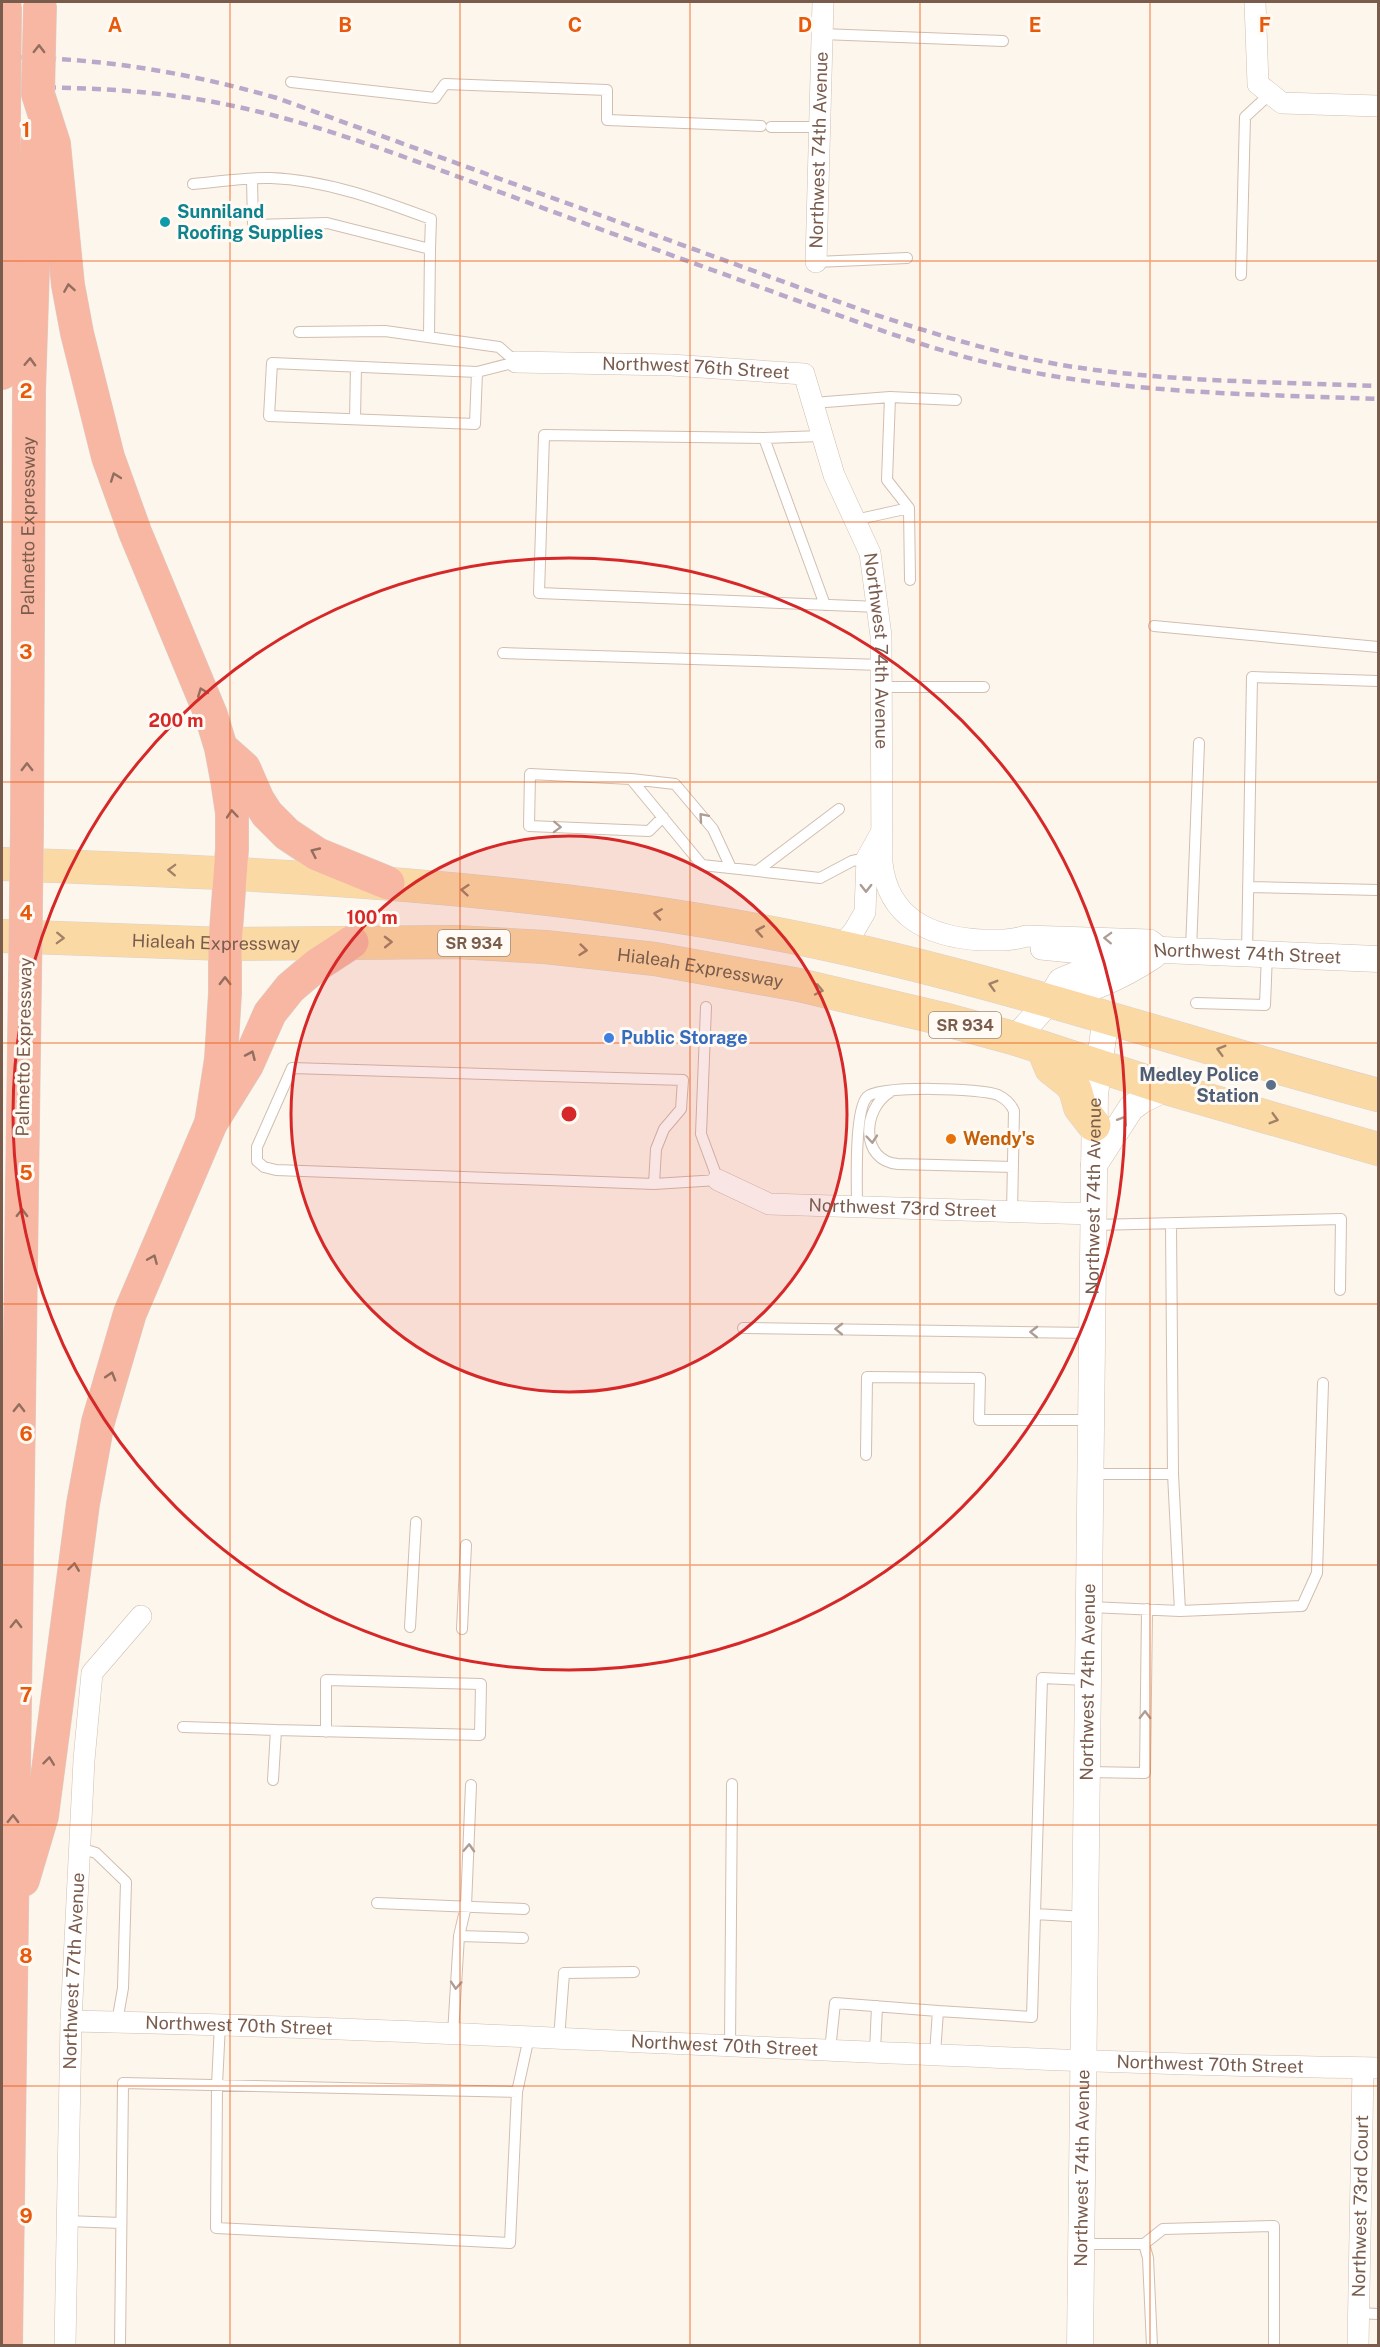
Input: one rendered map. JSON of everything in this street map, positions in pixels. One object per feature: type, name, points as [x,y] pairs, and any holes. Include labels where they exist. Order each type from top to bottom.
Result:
[{"type":"highway","name":"Palmetto Expressway","points":[[6,2346],[26,975],[28,392],[40,107],[40,3]]},
{"type":"highway","points":[[2,373],[5,4]]},
{"type":"highway","points":[[40,107],[54,144],[68,285],[80,345],[108,457],[135,532],[199,684],[221,748],[232,813],[233,837],[225,944],[221,1059],[211,1123]]},
{"type":"highway","points":[[221,748],[244,768],[258,800],[267,814],[286,834],[317,854],[388,883]]},
{"type":"highway","points":[[11,1919],[42,1816],[80,1527],[98,1422],[130,1313],[211,1123],[247,1065],[270,1013],[290,988],[317,965],[352,942]]},
{"type":"main road","name":"SR 934","points":[[2,864],[231,872],[388,883],[493,892],[716,923],[840,947],[935,969],[1378,1095]]},
{"type":"main road","name":"Hialeah Expressway","points":[[2,936],[225,944],[423,942],[509,945],[618,954],[810,987],[915,1012],[1378,1149]]},
{"type":"main road","points":[[1029,1044],[1075,1089],[1080,1107],[1094,1125]]},
{"type":"street","name":"Northwest 74th Avenue","points":[[816,262],[823,2]]},
{"type":"street","points":[[1255,2],[1258,84],[1282,103],[1378,106]]},
{"type":"street","name":"Northwest 76th Street","points":[[516,362],[671,365],[804,374],[834,476]]},
{"type":"street","name":"Northwest 74th Avenue","points":[[834,476],[870,553],[879,607],[882,665],[881,833],[884,878],[894,898],[907,915]]},
{"type":"street","name":"Northwest 74th Avenue","points":[[840,947],[854,931],[865,912],[867,858],[881,833]]},
{"type":"street","name":"Northwest 74th Street","points":[[907,915],[939,934],[959,938],[1011,941],[1026,936],[1150,940],[1155,955],[1191,951],[1378,958]]},
{"type":"street","name":"Northwest 74th Street","points":[[1011,941],[1023,947],[1121,957]]},
{"type":"street","points":[[1029,1044],[1061,981],[1121,957],[1155,955]]},
{"type":"street","points":[[1049,1001],[1083,992],[1122,976],[1155,955]]},
{"type":"street","name":"Northwest 74th Avenue","points":[[1080,2346],[1094,1125],[1097,1066],[1106,1017]]},
{"type":"street","points":[[1094,1165],[1131,1108],[1166,1088]]},
{"type":"street","name":"Northwest 73rd Street","points":[[718,1180],[769,1204],[1012,1212],[1093,1220]]},
{"type":"street","name":"Northwest 77th Avenue","points":[[65,2346],[71,2020],[84,1760],[92,1673],[141,1616]]},
{"type":"street","name":"Northwest 70th Street","points":[[71,2020],[220,2024],[1084,2060],[1371,2068]]},
{"type":"street","name":"Northwest 73rd Court","points":[[1358,2346],[1368,2314],[1371,2068]]},
{"type":"lane","points":[[822,34],[1003,41]]},
{"type":"lane","points":[[291,82],[435,98],[445,84],[608,90],[607,120],[820,127]]},
{"type":"lane","points":[[1241,275],[1245,117],[1270,94]]},
{"type":"lane","points":[[193,184],[271,178],[315,184],[374,198],[430,219],[429,337]]},
{"type":"lane","points":[[252,179],[253,225],[327,223],[430,249]]},
{"type":"lane","points":[[816,262],[907,258]]},
{"type":"lane","points":[[299,332],[385,331],[429,337],[500,347],[516,362]]},
{"type":"lane","points":[[477,372],[475,424],[269,416],[272,363],[477,372],[516,362]]},
{"type":"lane","points":[[355,419],[356,367]]},
{"type":"lane","points":[[890,397],[887,480],[909,508],[910,580]]},
{"type":"lane","points":[[813,403],[890,397],[956,400]]},
{"type":"lane","points":[[822,436],[764,438],[544,435],[539,593],[879,607]]},
{"type":"lane","points":[[764,438],[825,605]]},
{"type":"lane","points":[[855,520],[909,508]]},
{"type":"lane","points":[[1154,626],[1378,647]]},
{"type":"lane","points":[[503,653],[882,665]]},
{"type":"lane","points":[[1196,1003],[1264,1005],[1248,887],[1252,677],[1378,681]]},
{"type":"lane","points":[[882,687],[984,687]]},
{"type":"lane","points":[[1191,951],[1199,743]]},
{"type":"lane","points":[[663,817],[649,831],[529,826],[530,774],[632,779],[675,784],[713,829],[731,868]]},
{"type":"lane","points":[[632,779],[702,865],[820,878],[852,861],[867,858]]},
{"type":"lane","points":[[757,871],[839,809]]},
{"type":"lane","points":[[1248,887],[1378,890]]},
{"type":"lane","points":[[654,1184],[656,1149],[664,1129],[681,1109],[683,1080],[292,1068],[257,1147],[257,1161],[264,1167],[276,1170],[654,1184],[718,1180],[700,1134],[706,1007]]},
{"type":"lane","points":[[857,1206],[859,1116],[867,1097],[875,1093],[901,1089],[982,1092],[1000,1096],[1014,1111],[1012,1212]]},
{"type":"lane","points":[[893,1091],[880,1099],[871,1114],[870,1142],[875,1155],[881,1160],[898,1164],[1013,1167]]},
{"type":"lane","points":[[1093,1220],[1171,1224],[1341,1219],[1340,1290]]},
{"type":"lane","points":[[1171,1224],[1173,1474],[1180,1611]]},
{"type":"lane","points":[[743,1328],[1092,1333]]},
{"type":"lane","points":[[866,1455],[867,1377],[980,1378],[979,1420],[1092,1420]]},
{"type":"lane","points":[[1090,1607],[1180,1611],[1302,1606],[1317,1572],[1323,1383]]},
{"type":"lane","points":[[1091,1474],[1173,1474]]},
{"type":"lane","points":[[410,1627],[416,1522]]},
{"type":"lane","points":[[462,1629],[466,1545]]},
{"type":"lane","points":[[1088,1772],[1144,1773],[1147,1610]]},
{"type":"lane","points":[[830,2050],[835,2003],[1032,2016],[1042,1678],[1089,1680]]},
{"type":"lane","points":[[183,1727],[326,1732],[480,1734],[481,1684],[327,1680],[326,1732]]},
{"type":"lane","points":[[273,1780],[276,1730]]},
{"type":"lane","points":[[730,2046],[732,1784]]},
{"type":"lane","points":[[453,2034],[459,1936],[466,1906],[471,1785]]},
{"type":"lane","points":[[80,1848],[96,1853],[126,1882],[123,1988],[117,2022]]},
{"type":"lane","points":[[377,1903],[524,1909]]},
{"type":"lane","points":[[1035,1914],[1086,1917]]},
{"type":"lane","points":[[459,1936],[523,1938]]},
{"type":"lane","points":[[559,2038],[564,1973],[634,1972]]},
{"type":"lane","points":[[875,2052],[877,2006]]},
{"type":"lane","points":[[935,2054],[938,2011]]},
{"type":"lane","points":[[220,2024],[217,2085],[216,2228],[510,2243],[517,2092],[530,2037]]},
{"type":"lane","points":[[120,2346],[123,2084],[517,2092]]},
{"type":"lane","points":[[67,2221],[121,2223]]},
{"type":"lane","points":[[1082,2244],[1144,2244],[1163,2229],[1274,2226],[1274,2346]]},
{"type":"lane","points":[[1144,2244],[1148,2258],[1152,2346]]},
{"type":"railway","points":[[2,57],[73,60],[141,68],[208,80],[277,98],[867,312],[995,351],[1074,367],[1149,376],[1378,386]]},
{"type":"railway","points":[[2,87],[83,88],[192,98],[256,111],[329,131],[880,330],[984,362],[1048,375],[1142,387],[1237,394],[1378,399]]},
{"type":"place","name":"Sunniland Roofing Supplies","points":[[165,222]]},
{"type":"place","name":"Public Storage","points":[[609,1038]]},
{"type":"place","name":"Medley Police Station","points":[[1271,1085]]},
{"type":"place","name":"Wendy's","points":[[951,1139]]}]
